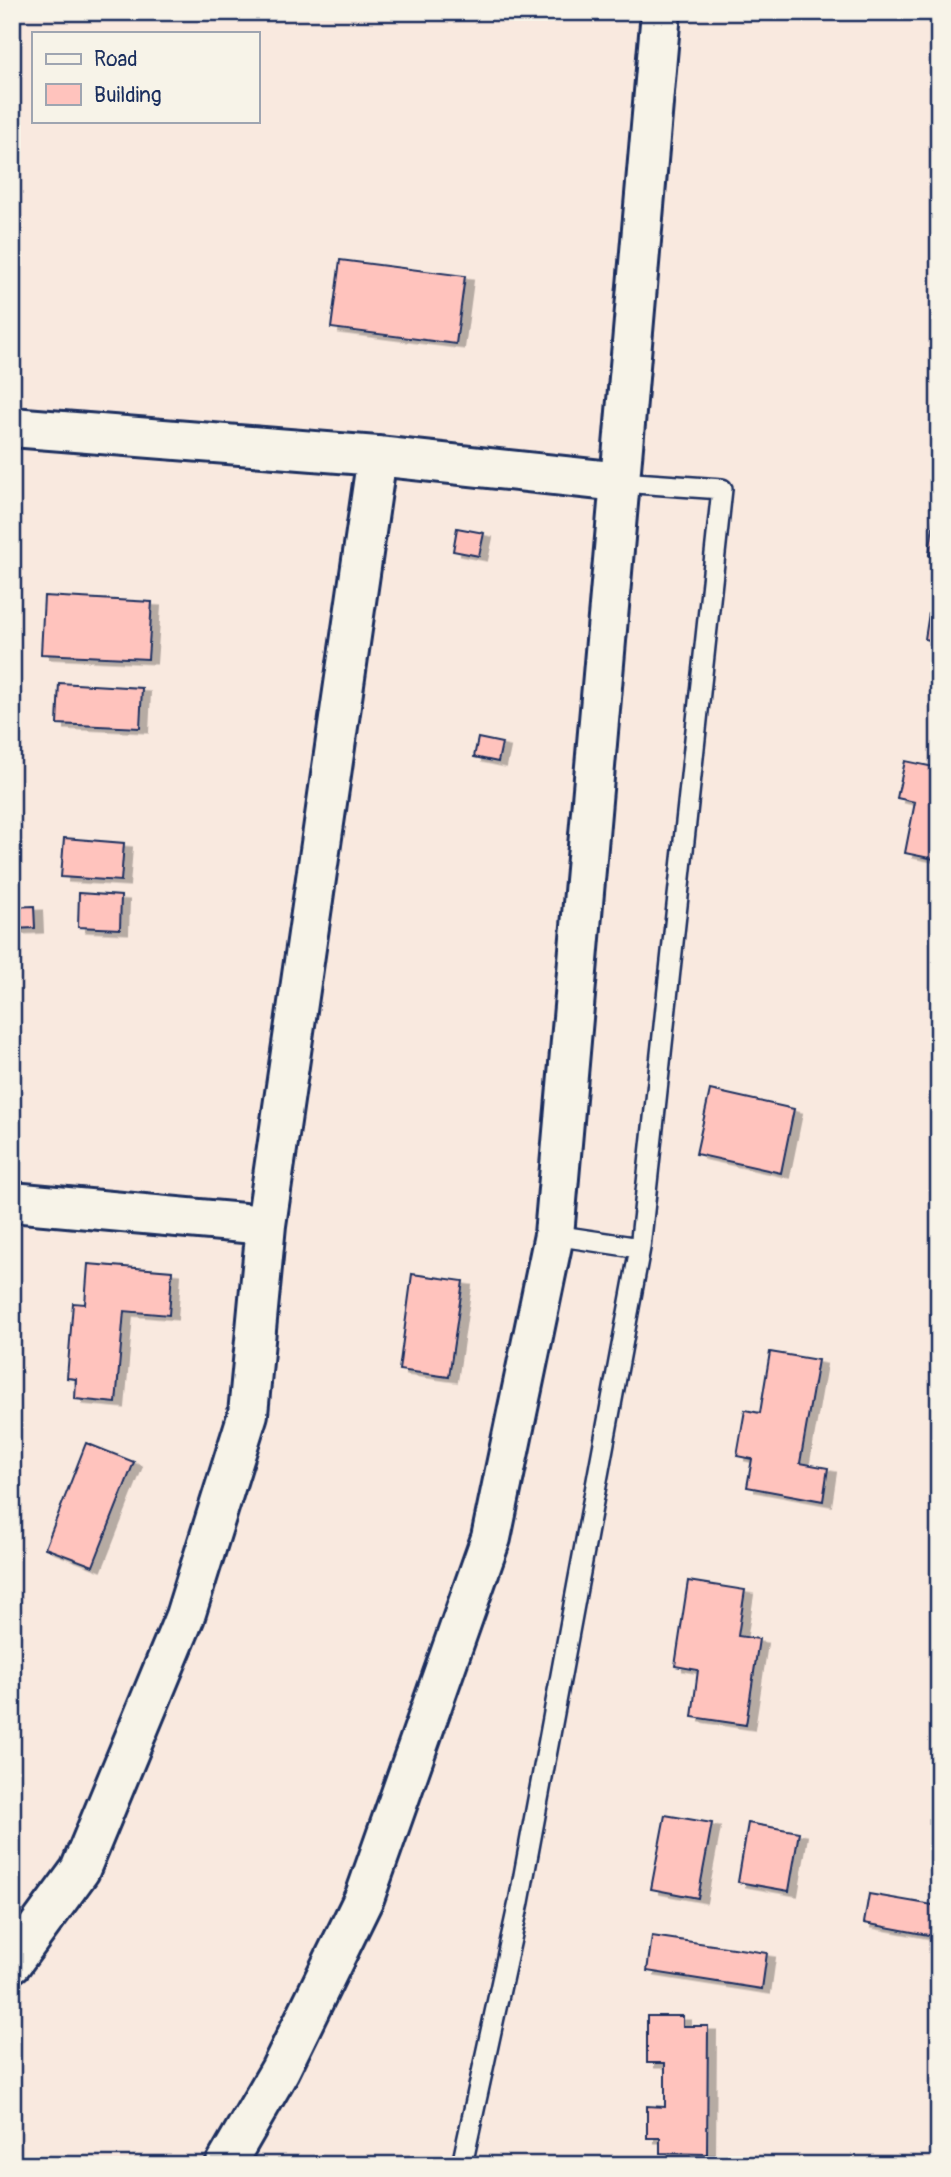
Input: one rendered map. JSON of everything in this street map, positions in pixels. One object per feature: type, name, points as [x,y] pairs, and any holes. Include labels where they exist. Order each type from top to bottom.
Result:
[{"type":"street","points":[[225,2165],[280,2070],[365,1896],[491,1538],[554,1236],[661,12]]},
{"type":"street","points":[[12,427],[377,456],[620,482]]},
{"type":"street","points":[[12,1964],[80,1870],[185,1616],[248,1414],[266,1225],[377,456]]},
{"type":"street","points":[[12,1202],[266,1225]]},
{"type":"lane","points":[[462,2165],[519,1902],[640,1248],[722,489],[620,482]]},
{"type":"lane","points":[[554,1236],[640,1248]]},
{"type":"building","points":[[340,260],[465,276],[456,344],[331,328]]},
{"type":"building","points":[[934,518],[939,518],[939,557],[929,555]]},
{"type":"building","points":[[457,528],[484,533],[479,556],[453,551]]},
{"type":"building","points":[[44,596],[152,602],[148,659],[41,654]]},
{"type":"building","points":[[931,600],[939,601],[939,642],[925,639]]},
{"type":"building","points":[[59,683],[142,688],[140,728],[57,724]]},
{"type":"building","points":[[478,738],[502,743],[498,762],[474,757]]},
{"type":"building","points":[[905,761],[939,768],[939,860],[905,853],[915,802],[897,798]]},
{"type":"building","points":[[64,838],[124,843],[121,881],[61,877]]},
{"type":"building","points":[[79,893],[121,896],[120,929],[78,927]]},
{"type":"building","points":[[34,906],[35,928],[12,929],[12,907]]},
{"type":"building","points":[[710,1090],[794,1109],[781,1173],[696,1154]]},
{"type":"building","points":[[88,1264],[172,1271],[169,1315],[124,1311],[116,1403],[75,1399],[76,1379],[67,1378],[73,1303],[85,1304]]},
{"type":"building","points":[[412,1274],[463,1281],[449,1377],[399,1370]]},
{"type":"building","points":[[770,1352],[818,1360],[800,1463],[828,1468],[823,1501],[747,1487],[752,1459],[737,1456],[745,1410],[760,1413]]},
{"type":"building","points":[[86,1443],[134,1462],[93,1566],[45,1548]]},
{"type":"building","points":[[688,1581],[745,1590],[738,1636],[759,1639],[746,1725],[692,1717],[698,1670],[675,1666]]},
{"type":"building","points":[[665,1815],[712,1823],[698,1898],[651,1889]]},
{"type":"building","points":[[748,1823],[799,1832],[789,1891],[738,1882]]},
{"type":"building","points":[[869,1894],[939,1906],[939,1937],[864,1923]]},
{"type":"building","points":[[652,1936],[767,1953],[762,1989],[647,1971]]},
{"type":"building","points":[[647,2016],[683,2016],[683,2026],[708,2026],[707,2154],[660,2153],[660,2138],[647,2138],[647,2106],[665,2107],[665,2063],[647,2063]]}]
